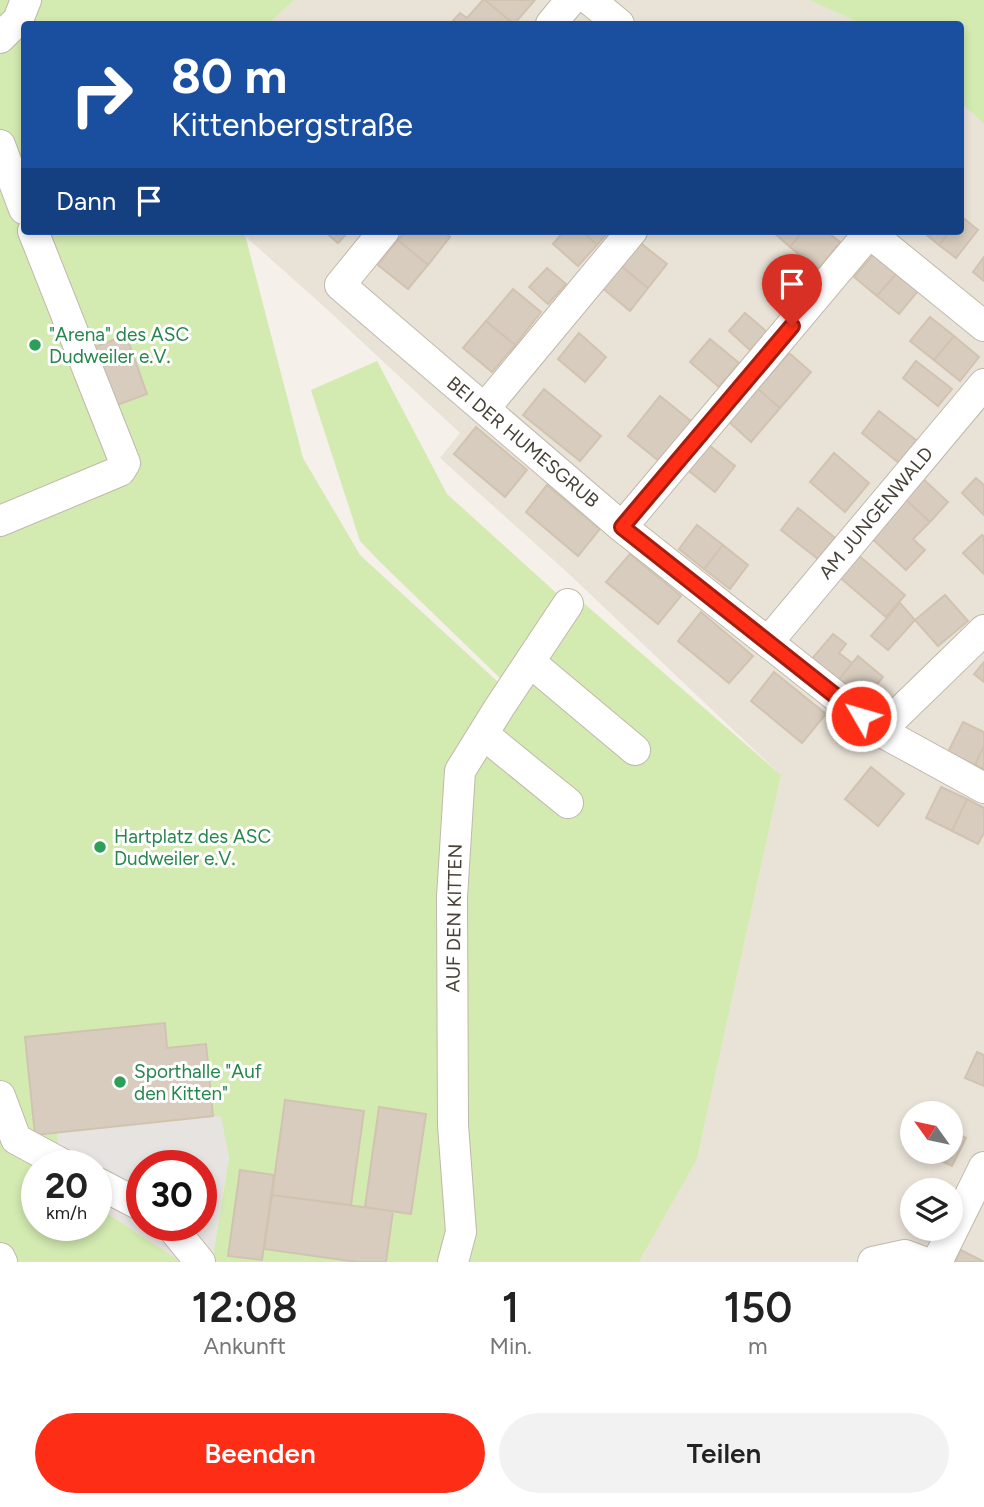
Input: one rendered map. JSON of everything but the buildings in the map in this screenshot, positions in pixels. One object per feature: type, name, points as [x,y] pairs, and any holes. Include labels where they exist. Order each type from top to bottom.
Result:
[{"type":"street","points":[[0,38],[18,20],[26,0]]},
{"type":"street","points":[[554,21],[571,0]]},
{"type":"street","points":[[590,0],[615,21]]},
{"type":"street","points":[[0,145],[21,201]]},
{"type":"street","points":[[0,521],[120,471],[124,463],[35,235]]},
{"type":"street","name":"BEI DER HUMESGRUB","points":[[381,235],[340,285],[622,527],[880,730],[984,788]]},
{"type":"street","points":[[484,409],[629,235]]},
{"type":"street","points":[[622,527],[865,235]]},
{"type":"street","points":[[872,235],[984,326]]},
{"type":"street","name":"AM JUNGENWALD","points":[[768,642],[984,384]]},
{"type":"street","name":"AUF DEN KITTEN","points":[[453,1262],[461,1232],[453,1125],[452,897],[460,771],[568,604]]},
{"type":"street","points":[[880,730],[984,631]]},
{"type":"street","points":[[530,662],[635,750]]},
{"type":"street","points":[[483,734],[568,803]]},
{"type":"street","points":[[0,1096],[16,1139],[36,1150]]},
{"type":"street","points":[[937,1262],[984,1167]]},
{"type":"street","points":[[183,1241],[201,1262]]},
{"type":"street","points":[[873,1262],[905,1255],[924,1262]]},
{"type":"shaded area","points":[[294,0],[809,0],[855,21],[271,21]]},
{"type":"shaded area","points":[[964,106],[984,124],[984,1262],[639,1262],[697,1159],[781,775],[569,574],[440,458],[460,433],[245,235],[964,235]]},
{"type":"shaded area","points":[[221,1116],[229,1157],[217,1231],[217,1150],[126,1150],[126,1226],[112,1216],[112,1150],[58,1150],[57,1133]]},
{"type":"shaded area","points":[[150,1241],[215,1241],[212,1262],[182,1262]]},
{"type":"green space","points":[[0,0],[294,0],[271,21],[21,21],[21,235],[245,235],[303,458],[360,555],[511,694],[579,599],[781,775],[697,1159],[639,1262],[212,1262],[229,1157],[217,1155],[217,1150],[179,1150],[58,1133],[59,1150],[21,1150],[21,1241],[112,1241],[112,1216],[126,1226],[126,1241],[150,1241],[182,1262],[0,1262]]},
{"type":"green space","points":[[809,0],[984,0],[984,124],[964,106],[964,21],[855,21]]},
{"type":"green space","points":[[377,361],[447,494],[563,599],[501,679],[360,541],[311,390]]},
{"type":"place","name":"\"Arena\" des ASC Dudweiler e.V.","points":[[35,345]]},
{"type":"place","name":"Hartplatz des ASC Dudweiler e.V.","points":[[100,847]]},
{"type":"place","name":"Sporthalle \"Auf den Kitten\"","points":[[120,1082]]},
{"type":"route","points":[[792,326],[622,527],[861,716]]}]
